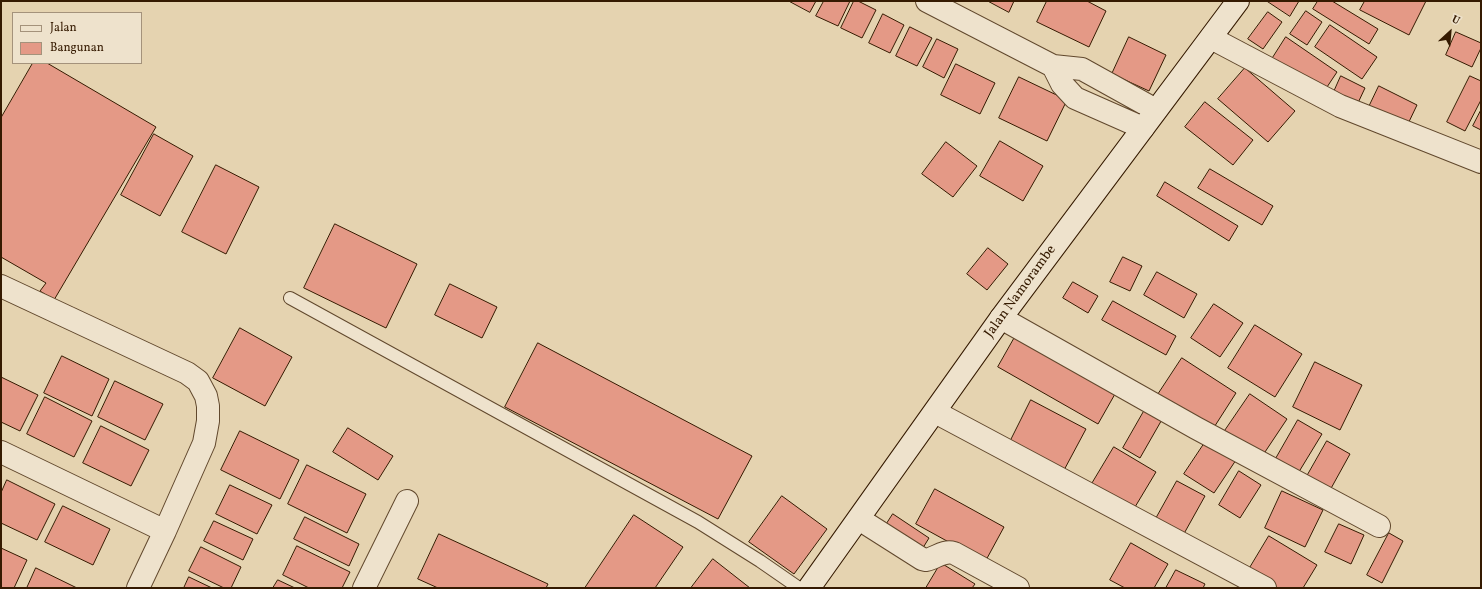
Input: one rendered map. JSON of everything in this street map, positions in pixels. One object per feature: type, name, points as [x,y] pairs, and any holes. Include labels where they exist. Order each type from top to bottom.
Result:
[{"type":"street","points":[[927,1],[1053,66],[1082,69],[1156,110]]},
{"type":"street","name":"Jalan Namorambe","points":[[809,588],[1001,318],[1238,1]]},
{"type":"street","points":[[1211,38],[1340,106],[1481,162]]},
{"type":"street","points":[[1053,66],[1062,84],[1075,98],[1144,128]]},
{"type":"street","points":[[1,286],[187,373],[198,381],[203,389],[208,406],[208,421],[204,443],[138,588]]},
{"type":"street","points":[[1001,318],[1196,428],[1379,526]]},
{"type":"street","points":[[935,412],[1264,588]]},
{"type":"street","points":[[1,452],[165,530]]},
{"type":"street","points":[[364,588],[407,501]]},
{"type":"street","points":[[859,518],[922,559],[926,560],[943,553],[954,553],[1018,588]]},
{"type":"lane","points":[[290,298],[698,522],[760,561],[799,588]]},
{"type":"building","points":[[789,1],[816,1],[810,12]]},
{"type":"building","points":[[824,1],[850,1],[838,26],[816,16]]},
{"type":"building","points":[[854,1],[858,1],[876,10],[862,38],[841,28]]},
{"type":"building","points":[[988,1],[1014,1],[1009,12]]},
{"type":"building","points":[[1047,1],[1087,1],[1106,11],[1089,47],[1037,22]]},
{"type":"building","points":[[1267,1],[1299,1],[1290,16]]},
{"type":"building","points":[[1318,1],[1332,1],[1378,29],[1369,44],[1313,9]]},
{"type":"building","points":[[1365,1],[1426,1],[1409,35],[1360,10]]},
{"type":"building","points":[[1306,11],[1322,22],[1307,45],[1290,34]]},
{"type":"building","points":[[1268,12],[1282,22],[1263,49],[1248,39]]},
{"type":"building","points":[[883,14],[904,25],[890,53],[869,43]]},
{"type":"building","points":[[1330,25],[1377,57],[1362,79],[1315,47]]},
{"type":"building","points":[[910,27],[932,38],[917,66],[896,56]]},
{"type":"building","points":[[1456,32],[1481,43],[1481,48],[1472,67],[1446,55]]},
{"type":"building","points":[[1129,37],[1166,55],[1149,91],[1112,74]]},
{"type":"building","points":[[1286,37],[1337,72],[1323,93],[1272,59]]},
{"type":"building","points":[[937,39],[958,49],[944,78],[923,67]]},
{"type":"building","points":[[32,64],[49,64],[156,127],[54,300],[40,291],[46,283],[1,257],[1,118]]},
{"type":"building","points":[[956,64],[995,83],[980,114],[941,95]]},
{"type":"building","points":[[1245,68],[1295,111],[1268,142],[1218,99]]},
{"type":"building","points":[[1341,76],[1365,88],[1357,105],[1333,94]]},
{"type":"building","points":[[1470,76],[1481,81],[1481,100],[1465,131],[1447,122]]},
{"type":"building","points":[[1019,77],[1067,100],[1047,141],[999,118]]},
{"type":"building","points":[[1379,86],[1417,105],[1406,128],[1368,109]]},
{"type":"building","points":[[1205,102],[1253,140],[1233,165],[1185,127]]},
{"type":"building","points":[[1481,110],[1481,130],[1473,126]]},
{"type":"building","points":[[154,134],[193,156],[160,216],[121,195]]},
{"type":"building","points":[[1000,141],[1043,166],[1023,201],[980,176]]},
{"type":"building","points":[[946,142],[977,166],[953,197],[922,174]]},
{"type":"building","points":[[216,165],[259,187],[226,254],[182,232]]},
{"type":"building","points":[[1210,169],[1273,206],[1262,225],[1198,188]]},
{"type":"building","points":[[1165,182],[1238,226],[1229,241],[1157,196]]},
{"type":"building","points":[[335,224],[417,264],[386,328],[304,288]]},
{"type":"building","points":[[988,248],[1008,264],[987,290],[967,274]]},
{"type":"building","points":[[1123,257],[1142,266],[1130,291],[1110,282]]},
{"type":"building","points":[[1157,272],[1197,294],[1184,318],[1144,295]]},
{"type":"building","points":[[1073,282],[1098,296],[1088,313],[1063,298]]},
{"type":"building","points":[[450,284],[497,307],[482,338],[435,315]]},
{"type":"building","points":[[1113,301],[1176,336],[1166,355],[1102,320]]},
{"type":"building","points":[[1214,304],[1243,323],[1220,357],[1191,338]]},
{"type":"building","points":[[1255,325],[1302,354],[1275,397],[1228,368]]},
{"type":"building","points":[[240,328],[292,357],[265,406],[213,378]]},
{"type":"building","points":[[1015,337],[1115,394],[1098,424],[998,367]]},
{"type":"building","points":[[538,343],[752,456],[718,519],[505,407]]},
{"type":"building","points":[[62,356],[109,379],[92,416],[44,393]]},
{"type":"building","points":[[1182,358],[1236,393],[1211,432],[1157,396]]},
{"type":"building","points":[[1315,362],[1362,385],[1340,430],[1293,407]]},
{"type":"building","points":[[1,377],[38,395],[20,431],[1,422]]},
{"type":"building","points":[[115,381],[163,404],[145,440],[98,417]]},
{"type":"building","points":[[1250,394],[1287,419],[1259,461],[1222,435]]},
{"type":"building","points":[[45,397],[92,421],[74,457],[27,434]]},
{"type":"building","points":[[1031,400],[1086,429],[1063,472],[1009,444]]},
{"type":"building","points":[[1147,406],[1164,416],[1140,458],[1123,448]]},
{"type":"building","points":[[1298,420],[1322,434],[1297,475],[1274,462]]},
{"type":"building","points":[[101,426],[149,450],[131,486],[83,463]]},
{"type":"building","points":[[348,428],[393,456],[378,480],[333,452]]},
{"type":"building","points":[[240,431],[299,460],[280,499],[221,470]]},
{"type":"building","points":[[1206,441],[1236,460],[1214,493],[1184,474]]},
{"type":"building","points":[[1327,441],[1350,454],[1329,492],[1306,478]]},
{"type":"building","points":[[1114,447],[1156,472],[1132,512],[1090,487]]},
{"type":"building","points":[[307,465],[366,494],[347,533],[288,504]]},
{"type":"building","points":[[1239,471],[1261,485],[1240,518],[1219,505]]},
{"type":"building","points":[[7,480],[55,504],[37,540],[1,523],[1,493]]},
{"type":"building","points":[[1177,481],[1205,496],[1181,539],[1153,524]]},
{"type":"building","points":[[230,485],[272,505],[257,534],[216,514]]},
{"type":"building","points":[[935,489],[1004,527],[985,562],[916,524]]},
{"type":"building","points":[[1282,491],[1323,510],[1305,547],[1265,528]]},
{"type":"building","points":[[782,496],[827,529],[794,574],[749,542]]},
{"type":"building","points":[[63,506],[110,529],[93,565],[45,542]]},
{"type":"building","points":[[893,514],[929,538],[921,551],[884,528]]},
{"type":"building","points":[[634,515],[683,547],[655,588],[585,588]]},
{"type":"building","points":[[305,517],[359,544],[349,566],[294,539]]},
{"type":"building","points":[[214,521],[253,539],[243,560],[204,541]]},
{"type":"building","points":[[1339,524],[1364,535],[1351,564],[1325,552]]},
{"type":"building","points":[[1389,533],[1403,541],[1382,583],[1367,575]]},
{"type":"building","points":[[439,534],[548,584],[546,588],[438,588],[418,579]]},
{"type":"building","points":[[1269,536],[1317,565],[1303,588],[1275,588],[1248,571]]},
{"type":"building","points":[[1131,543],[1168,564],[1154,588],[1125,588],[1110,580]]},
{"type":"building","points":[[297,546],[350,572],[342,588],[309,588],[283,575]]},
{"type":"building","points":[[201,547],[241,567],[231,588],[224,588],[189,571]]},
{"type":"building","points":[[1,548],[27,560],[14,588],[1,588]]},
{"type":"building","points":[[713,559],[750,588],[691,588]]},
{"type":"building","points":[[941,563],[975,584],[972,588],[926,588]]},
{"type":"building","points":[[36,568],[77,588],[27,588]]},
{"type":"building","points":[[1176,570],[1205,584],[1203,588],[1166,588]]},
{"type":"building","points":[[189,577],[212,588],[184,588]]},
{"type":"building","points":[[278,580],[295,588],[273,588]]}]
